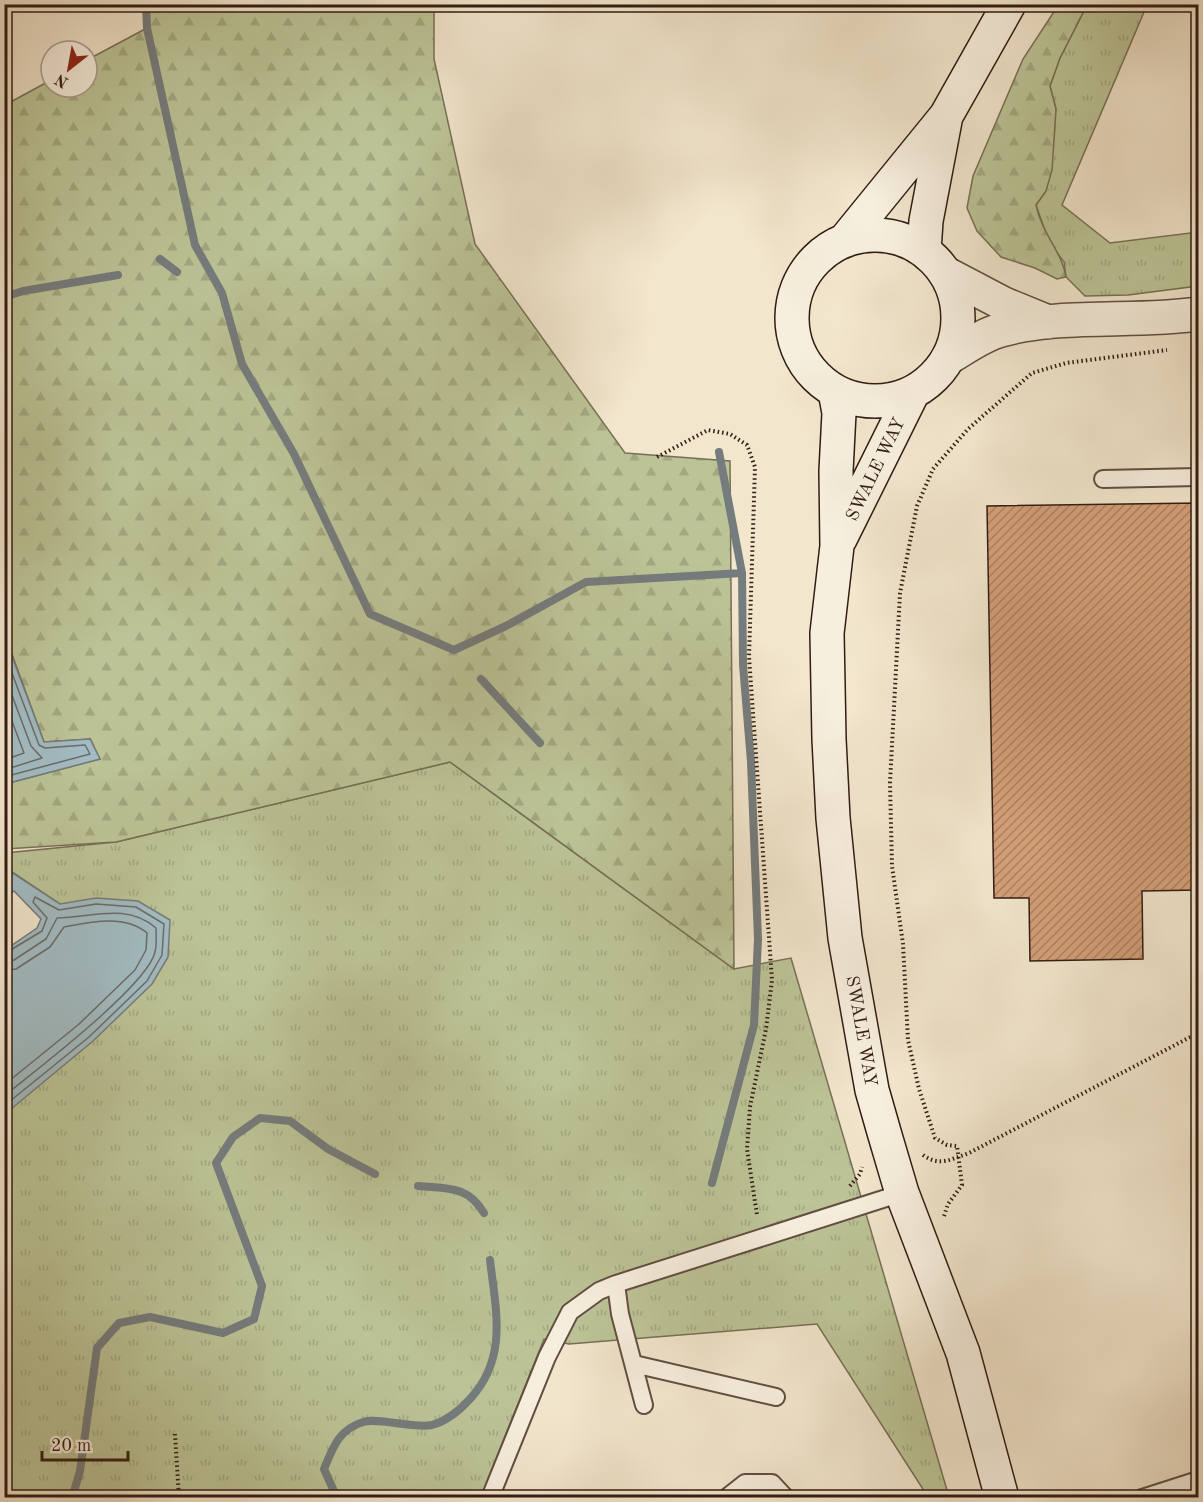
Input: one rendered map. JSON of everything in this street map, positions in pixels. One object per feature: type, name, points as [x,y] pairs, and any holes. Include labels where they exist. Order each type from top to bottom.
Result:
[{"type":"street","points":[[846,239],[946,116],[1010,4]]},
{"type":"street","points":[[946,116],[926,221],[935,262],[955,293],[958,315],[956,337],[948,358],[933,377],[913,392],[887,400],[861,400],[835,391],[813,374],[799,351],[792,316],[794,298],[804,273],[822,252],[846,239],[873,234],[900,238],[935,262],[1004,304],[1049,323]]},
{"type":"street","points":[[948,358],[977,340],[1000,330],[1049,323],[1198,314]]},
{"type":"street","name":"SWALE WAY","points":[[835,391],[839,413],[836,471],[837,546],[827,633],[833,818],[845,938],[872,1090],[902,1193],[963,1353],[1002,1497]]},
{"type":"street","name":"SWALE WAY","points":[[837,546],[913,392]]},
{"type":"lane","points":[[1103,478],[1198,477]]},
{"type":"lane","points":[[490,1497],[547,1357],[570,1312],[599,1291],[616,1284],[902,1193]]},
{"type":"lane","points":[[616,1284],[620,1314],[644,1406]]},
{"type":"lane","points":[[634,1364],[776,1397]]},
{"type":"lane","points":[[1142,1497],[1198,1480]]},
{"type":"lane","points":[[726,1497],[745,1483],[772,1483],[786,1497]]},
{"type":"path","points":[[1176,349],[1066,363],[1032,373],[984,413],[933,469],[917,506],[900,593],[890,783],[892,866],[903,944],[908,1040],[919,1089],[935,1138],[947,1145],[957,1146],[960,1156],[1198,1033]]},
{"type":"path","points":[[657,457],[708,430],[730,434],[747,445],[754,467],[749,657],[772,980],[766,1029],[750,1107],[747,1149],[760,1237]]},
{"type":"path","points":[[826,1217],[827,1197],[847,1188],[860,1174],[863,1161]]},
{"type":"path","points":[[175,1434],[179,1497]]},
{"type":"green space","points":[[1059,4],[1087,5],[1060,58],[1050,86],[1056,109],[1052,170],[1046,191],[1036,205],[1064,268],[1066,277],[1057,279],[1035,268],[1001,257],[977,231],[967,208],[973,176],[1023,59]]},
{"type":"green space","points":[[146,5],[434,5],[434,59],[475,244],[625,453],[730,461],[734,969],[450,762],[116,842],[5,849],[5,784],[100,759],[90,739],[44,742],[5,635],[5,105],[39,87],[39,99],[99,99],[99,54],[147,28]]},
{"type":"green space","points":[[1087,5],[1147,5],[1062,205],[1110,243],[1198,232],[1198,286],[1128,295],[1085,296],[1066,277],[1064,262],[1049,242],[1036,205],[1046,191],[1056,109],[1050,86],[1060,58]]},
{"type":"green space","points":[[450,762],[734,969],[791,958],[949,1497],[928,1497],[817,1324],[569,1344],[544,1339],[481,1497],[5,1498],[5,1110],[60,904],[5,867],[5,853],[116,842]]},
{"type":"water","points":[[4,635],[44,742],[90,739],[100,759],[5,784]]},
{"type":"water","points":[[5,868],[60,904],[96,898],[138,901],[170,920],[168,957],[152,984],[93,1041],[5,1114],[5,950],[37,928],[41,919],[14,891],[5,897]]},
{"type":"building","points":[[1198,503],[1198,890],[1142,891],[1143,959],[1030,961],[1029,898],[994,898],[987,506]]},
{"type":"waterway","points":[[146,4],[147,28],[195,245],[222,293],[242,364],[294,454],[370,614],[454,650],[506,626],[586,582],[742,573]]},
{"type":"waterway","points":[[160,259],[177,272]]},
{"type":"waterway","points":[[4,297],[23,291],[118,275]]},
{"type":"waterway","points":[[712,1183],[754,1025],[758,939],[751,762],[743,665],[742,573],[719,452]]},
{"type":"waterway","points":[[481,679],[540,743]]},
{"type":"waterway","points":[[72,1498],[80,1471],[97,1348],[119,1323],[150,1317],[223,1333],[254,1319],[262,1286],[216,1163],[233,1137],[260,1118],[290,1121],[328,1149],[375,1174]]},
{"type":"waterway","points":[[418,1186],[456,1190],[471,1197],[484,1213]]},
{"type":"waterway","points":[[337,1498],[324,1469],[330,1454],[348,1430],[355,1425],[370,1421],[415,1426],[438,1423],[462,1407],[482,1383],[495,1350],[495,1297],[490,1260]]}]
